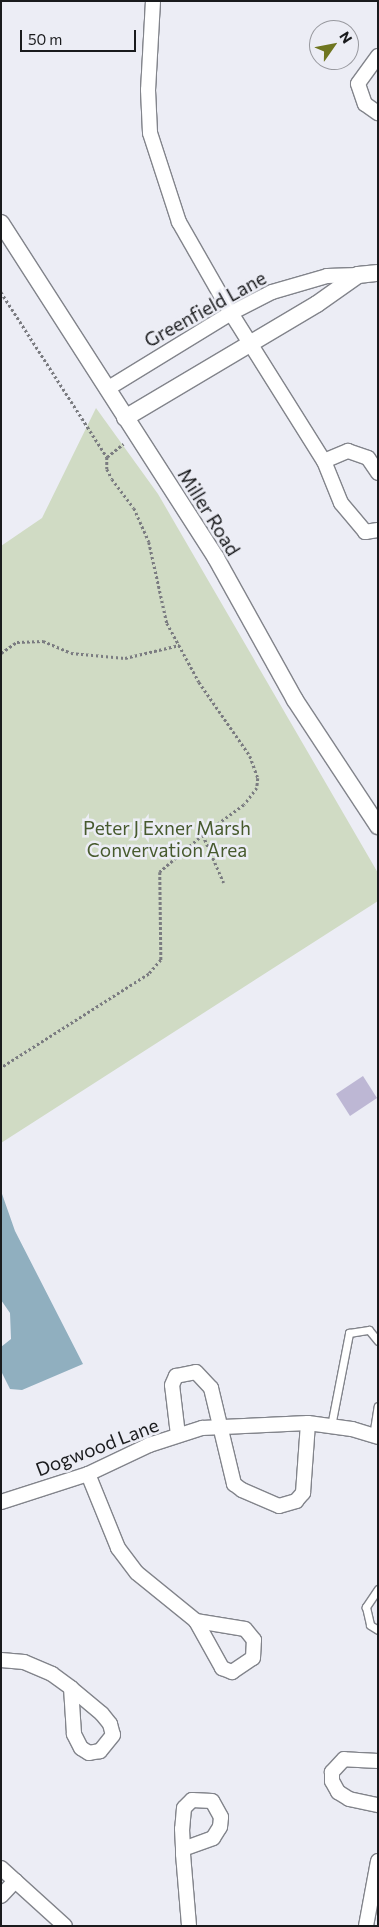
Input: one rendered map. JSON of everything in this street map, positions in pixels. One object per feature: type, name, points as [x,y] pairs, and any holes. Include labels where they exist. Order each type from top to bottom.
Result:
[{"type":"street","points":[[154,1],[148,90],[150,132],[179,222],[248,342],[324,461],[341,503],[365,532],[378,530]]},
{"type":"street","points":[[378,56],[358,84],[365,104],[378,113]]},
{"type":"street","name":"Miller Road","points":[[1,223],[216,558],[295,700],[378,826]]},
{"type":"street","name":"Greenfield Lane","points":[[107,389],[231,313],[297,284],[327,276],[378,273]]},
{"type":"street","name":"Greenfield Lane","points":[[125,418],[248,342],[317,304],[358,275]]},
{"type":"street","points":[[324,461],[348,451],[368,458],[378,473]]},
{"type":"street","name":"Dogwood Lane","points":[[178,1435],[172,1385],[176,1376],[188,1371],[206,1378],[212,1388],[234,1484],[242,1490],[279,1506],[296,1501],[303,1493],[308,1423]]},
{"type":"street","name":"Dogwood Lane","points":[[1,1502],[88,1474],[149,1444],[220,1425],[308,1423],[331,1426],[376,1437]]},
{"type":"street","points":[[88,1474],[118,1548],[137,1573],[196,1621],[222,1668],[232,1672],[253,1658],[254,1640],[245,1629],[196,1621]]},
{"type":"street","points":[[1,1660],[24,1662],[52,1674],[71,1688]]},
{"type":"street","points":[[378,1762],[344,1759],[332,1772],[332,1781],[338,1792],[349,1798],[378,1805]]},
{"type":"street","points":[[182,1849],[189,1926]]},
{"type":"street","points":[[366,1926],[378,1861]]},
{"type":"street","points":[[1,1868],[65,1926]]},
{"type":"street","points":[[1,1896],[15,1881]]},
{"type":"lane","points":[[331,1426],[349,1333],[369,1330],[378,1341]]},
{"type":"lane","points":[[376,1437],[378,1406]]},
{"type":"lane","points":[[378,1589],[366,1607],[370,1625],[378,1630]]},
{"type":"path","points":[[1,292],[107,458],[107,469],[112,479],[143,525],[167,623],[199,682],[257,768],[257,788],[252,797],[203,835],[160,872],[161,960],[149,974],[1,1068]]},
{"type":"path","points":[[107,458],[136,433]]},
{"type":"path","points":[[1,653],[17,642],[43,641],[71,654],[125,658],[179,645]]},
{"type":"path","points":[[203,835],[224,883]]},
{"type":"green space","name":"Peter J Exner Marsh Convervation Area","points":[[96,408],[158,494],[378,873],[378,901],[1,1143],[1,546],[42,518]]},
{"type":"water","points":[[1,1191],[15,1231],[83,1364],[22,1390],[10,1389],[1,1371],[1,1347],[11,1339],[10,1313],[1,1300]]},
{"type":"building","points":[[363,1076],[377,1098],[350,1116],[336,1094]]}]
